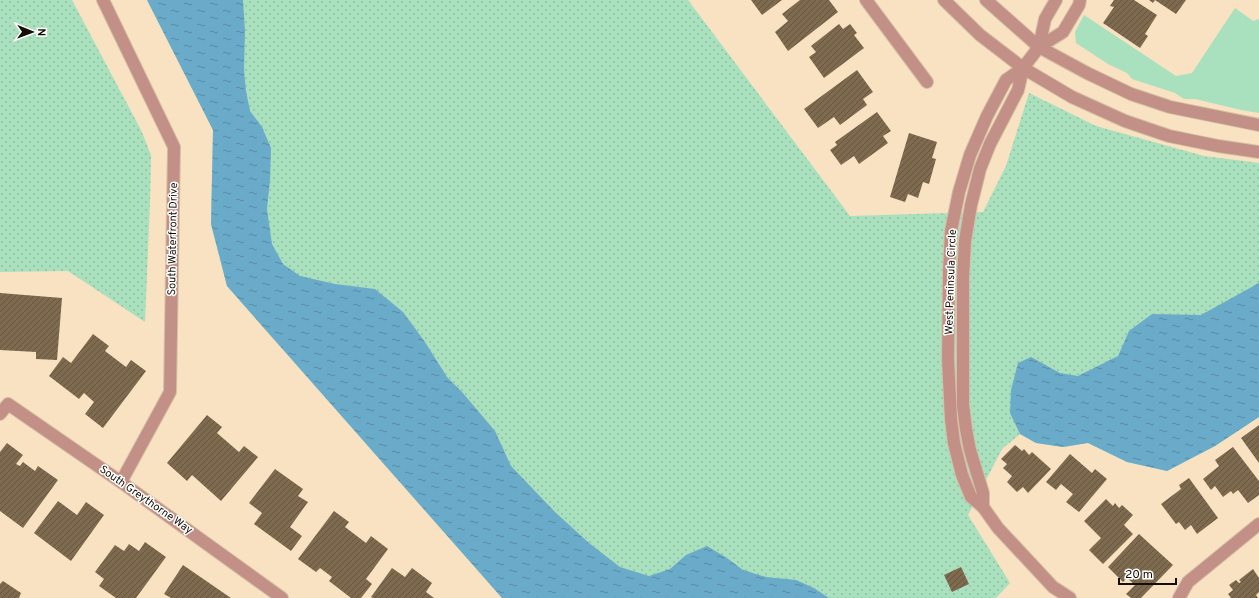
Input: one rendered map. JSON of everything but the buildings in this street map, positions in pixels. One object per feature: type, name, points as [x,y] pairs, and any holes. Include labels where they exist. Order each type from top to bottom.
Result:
[{"type":"street","name":"South Waterfront Drive","points":[[103,0],[174,147],[170,392],[121,482]]},
{"type":"street","points":[[866,0],[927,82]]},
{"type":"street","points":[[944,0],[980,34],[1023,68],[1072,97],[1125,121],[1169,136],[1218,146],[1259,152]]},
{"type":"street","points":[[986,0],[1039,47],[1087,73],[1131,94],[1170,107],[1259,125]]},
{"type":"street","points":[[1039,47],[1045,19],[1056,0]]},
{"type":"street","points":[[1039,47],[1063,32],[1079,5],[1080,0]]},
{"type":"street","name":"West Peninsula Circle","points":[[1039,47],[1023,68],[1018,90],[990,144],[980,169],[971,205],[965,241],[963,276],[963,405],[970,450],[983,493],[983,507],[998,528],[1053,587],[1070,598]]},
{"type":"street","name":"South Greythorne Way","points":[[0,414],[8,404],[121,482],[282,598]]},
{"type":"street","points":[[1179,598],[1188,582],[1259,524]]},
{"type":"green space","points":[[0,0],[72,0],[141,130],[151,155],[145,322],[68,271],[0,272]]},
{"type":"green space","points":[[147,0],[688,0],[850,216],[983,212],[1006,166],[1029,93],[1096,126],[1204,156],[1259,163],[1259,417],[1215,446],[1167,471],[1127,462],[1088,443],[1063,447],[1036,443],[1020,434],[1002,449],[968,515],[1010,583],[996,598],[502,598],[227,286],[211,224],[213,130]]},
{"type":"green space","points":[[1235,8],[1253,21],[1259,19],[1259,113],[1195,99],[1184,99],[1175,93],[1132,79],[1127,73],[1108,64],[1076,43],[1075,32],[1084,15],[1176,76],[1192,73]]},
{"type":"water","points":[[147,0],[243,0],[245,31],[244,70],[246,91],[250,111],[262,127],[271,148],[267,209],[272,244],[283,264],[300,276],[335,284],[375,289],[403,312],[425,342],[447,377],[462,392],[495,431],[511,466],[555,512],[589,543],[620,567],[649,576],[670,569],[686,555],[707,546],[743,570],[766,577],[796,580],[814,588],[829,598],[502,598],[227,286],[211,224],[213,130]]},
{"type":"water","points":[[1259,283],[1259,417],[1215,446],[1167,471],[1127,462],[1088,443],[1063,447],[1036,443],[1020,434],[1010,413],[1011,390],[1018,363],[1031,357],[1060,373],[1078,376],[1118,356],[1129,331],[1152,314],[1201,315]]}]
